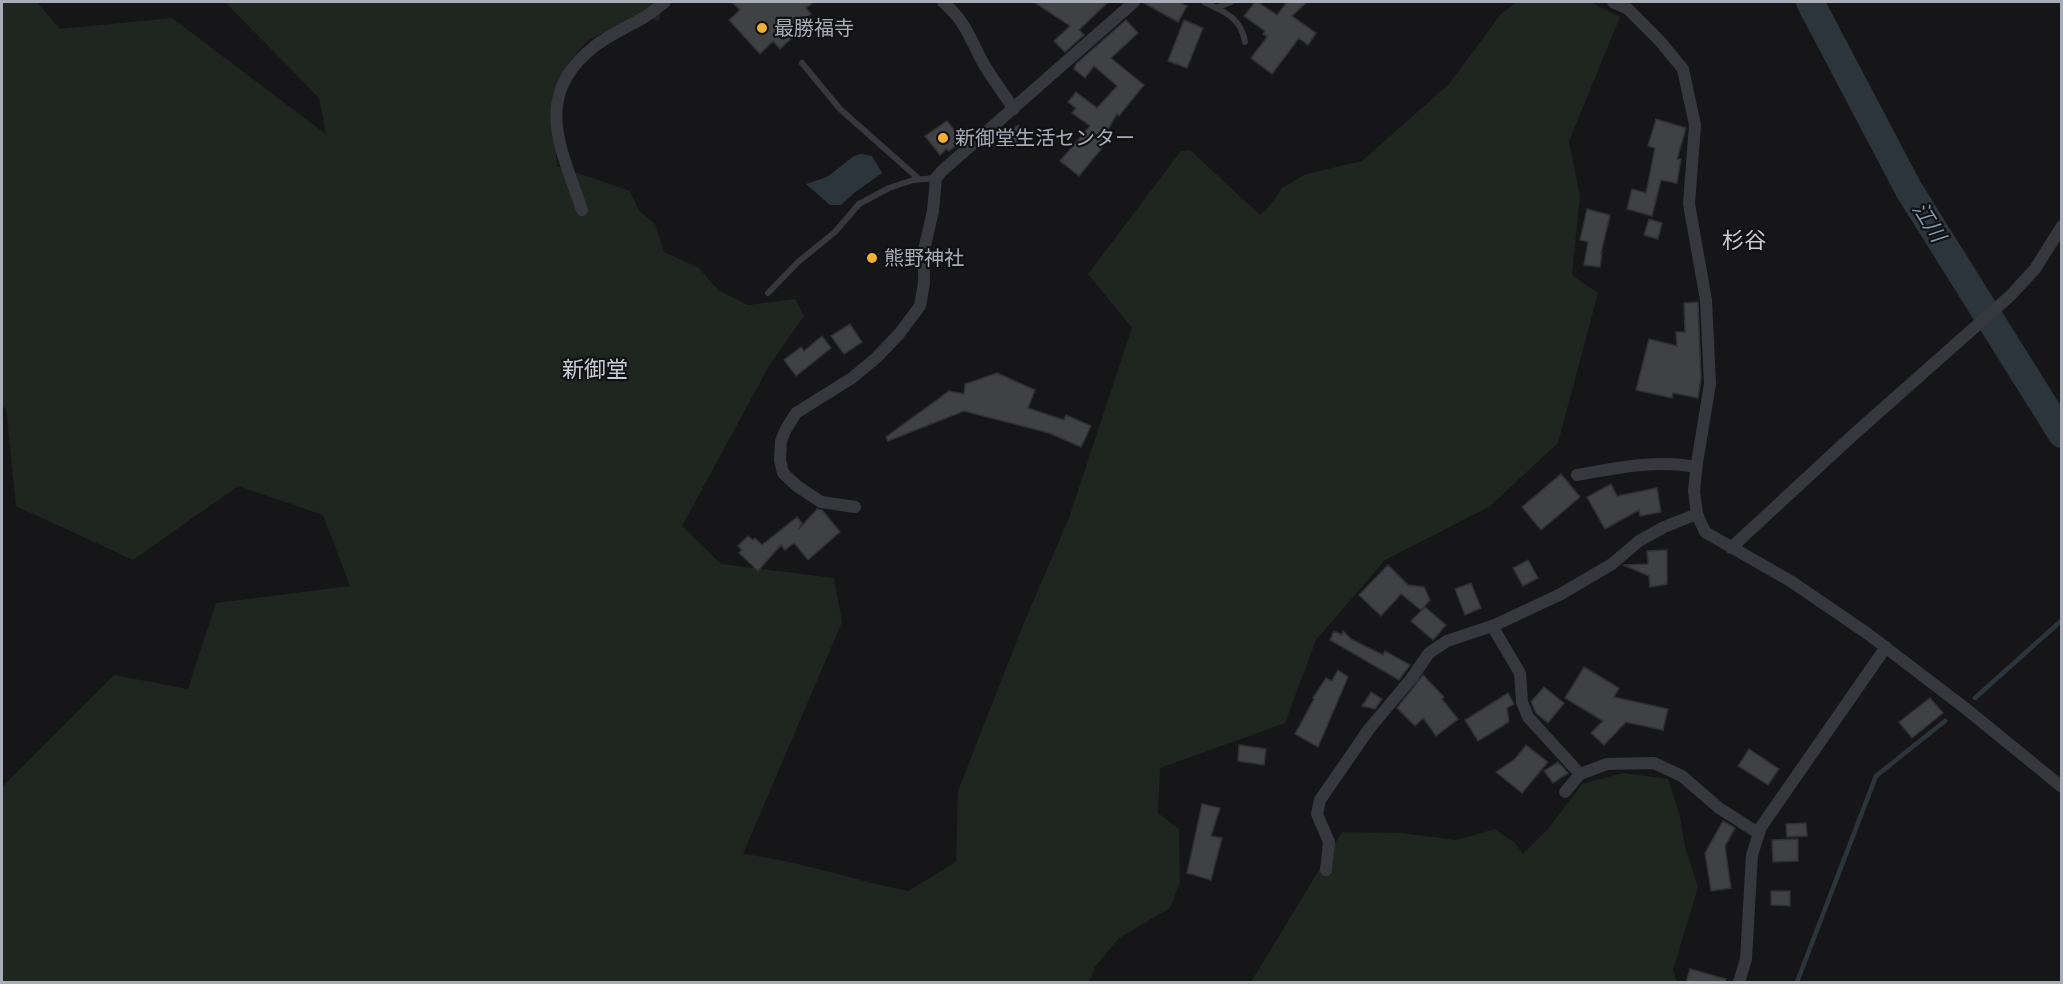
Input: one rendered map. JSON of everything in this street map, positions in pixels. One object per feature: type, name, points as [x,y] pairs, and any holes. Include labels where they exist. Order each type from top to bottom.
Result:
[{"type":"street","points":[[582,210],[559,142],[555,108],[561,86],[574,65],[595,45],[646,16],[665,2]]},
{"type":"street","points":[[943,2],[958,15],[973,39],[982,61],[1014,109]]},
{"type":"street","points":[[855,507],[841,507],[821,502],[797,486],[783,473],[780,460],[781,441],[786,429],[796,413],[852,378],[876,358],[899,334],[920,306],[924,283],[924,250],[933,210],[936,178],[1134,2]]},
{"type":"street","points":[[1613,2],[1628,9],[1659,40],[1683,69],[1695,125],[1689,204],[1706,300],[1710,384],[1694,491],[1696,514],[1704,532],[1792,582],[1886,647],[2061,787]]},
{"type":"street","points":[[1731,548],[1852,436],[2010,296],[2035,269],[2061,226]]},
{"type":"street","points":[[1577,475],[1643,464],[1696,467]]},
{"type":"street","points":[[1326,870],[1329,842],[1317,814],[1325,789],[1429,653],[1447,641],[1492,626],[1561,594],[1612,564],[1639,541],[1696,514]]},
{"type":"street","points":[[1492,626],[1520,673],[1522,702],[1528,717],[1580,774]]},
{"type":"street","points":[[1739,982],[1746,958],[1752,855],[1758,833],[1886,647]]},
{"type":"street","points":[[1565,792],[1580,774],[1607,764],[1654,763],[1682,776],[1719,808],[1758,833]]},
{"type":"lane","points":[[1204,2],[1231,16],[1243,28],[1245,42]]},
{"type":"lane","points":[[1215,8],[1231,2]]},
{"type":"lane","points":[[802,63],[840,109],[919,179]]},
{"type":"lane","points":[[768,293],[798,262],[835,232],[860,204],[889,188],[913,180],[936,178]]},
{"type":"shaded area","points":[[2,2],[37,2],[60,29],[172,18],[326,134],[319,98],[225,2],[663,2],[659,21],[640,16],[588,40],[566,66],[552,109],[557,166],[630,191],[639,211],[655,224],[664,252],[699,268],[718,290],[748,305],[795,299],[804,316],[769,366],[682,526],[721,564],[834,578],[842,622],[743,854],[785,861],[908,891],[956,862],[958,791],[1023,625],[1069,518],[1132,328],[1088,274],[1181,151],[1190,150],[1260,215],[1282,188],[1306,174],[1362,161],[1449,84],[1501,14],[1516,2],[1591,2],[1620,17],[1569,141],[1580,196],[1572,275],[1598,293],[1558,443],[1489,507],[1385,560],[1316,640],[1285,723],[1160,768],[1158,813],[1179,829],[1180,883],[1170,908],[1119,938],[1095,967],[1089,982],[2,982],[2,787],[114,675],[188,689],[216,603],[350,586],[323,515],[238,486],[133,560],[16,506],[6,408],[2,407]]},
{"type":"shaded area","points":[[861,154],[872,156],[882,173],[841,205],[830,205],[806,184],[827,177],[854,156]]},
{"type":"shaded area","points":[[1623,773],[1668,779],[1680,816],[1685,847],[1698,887],[1673,970],[1677,982],[1251,982],[1342,832],[1402,833],[1456,840],[1495,829],[1515,843],[1523,854],[1548,829],[1582,784]]},
{"type":"building","name":"最勝福寺","points":[[732,2],[814,2],[806,8],[811,14],[790,33],[793,37],[780,49],[773,41],[760,54],[729,20],[740,10]]},
{"type":"building","points":[[1034,2],[1108,2],[1079,30],[1084,35],[1065,52],[1054,41],[1070,26]]},
{"type":"building","points":[[1142,2],[1179,2],[1187,6],[1178,22]]},
{"type":"building","points":[[1255,2],[1277,15],[1287,2],[1307,2],[1292,16],[1316,33],[1308,45],[1299,38],[1272,74],[1251,58],[1267,37],[1263,34],[1265,31],[1244,16]]},
{"type":"building","points":[[1126,20],[1138,33],[1111,58],[1144,85],[1119,116],[1117,114],[1099,145],[1102,148],[1079,176],[1060,161],[1090,126],[1072,113],[1076,108],[1068,102],[1076,92],[1097,108],[1117,86],[1094,66],[1085,78],[1074,69],[1076,64]]},
{"type":"building","points":[[1184,20],[1203,28],[1187,68],[1168,61]]},
{"type":"building","points":[[1656,119],[1686,128],[1677,159],[1681,159],[1677,183],[1661,180],[1652,216],[1627,209],[1632,189],[1646,193],[1655,148],[1648,146]]},
{"type":"building","name":"新御堂生活センター","points":[[947,121],[960,137],[958,139],[960,142],[940,155],[925,136]]},
{"type":"building","points":[[1018,125],[1027,136],[1014,146],[1006,135]]},
{"type":"building","points":[[1587,209],[1610,215],[1600,267],[1584,265],[1588,242],[1580,240]]},
{"type":"building","points":[[1649,219],[1662,223],[1658,239],[1644,235]]},
{"type":"building","points":[[1698,302],[1701,378],[1698,398],[1673,393],[1672,398],[1636,390],[1649,339],[1677,346],[1676,332],[1685,332],[1684,303]]},
{"type":"building","points":[[850,324],[862,342],[844,354],[831,336]]},
{"type":"building","points":[[822,336],[831,348],[796,376],[784,360],[801,347],[804,351]]},
{"type":"building","points":[[997,373],[1035,390],[1028,408],[1064,420],[1066,415],[1091,426],[1081,447],[1049,433],[964,411],[888,441],[886,437],[949,391],[964,394],[965,384]]},
{"type":"building","points":[[1561,474],[1580,497],[1541,530],[1522,507]]},
{"type":"building","points":[[1611,484],[1617,496],[1657,488],[1661,512],[1640,516],[1639,510],[1605,529],[1587,497]]},
{"type":"building","points":[[817,509],[822,510],[840,532],[808,560],[794,543],[785,550],[781,545],[758,571],[739,553],[742,550],[738,546],[748,536],[753,540],[755,538],[762,545],[797,517],[802,523],[799,529]]},
{"type":"building","points":[[1667,550],[1667,584],[1650,587],[1649,576],[1623,565],[1648,564],[1647,551]]},
{"type":"building","points":[[1528,560],[1538,578],[1523,586],[1513,568]]},
{"type":"building","points":[[1388,565],[1408,585],[1424,587],[1430,600],[1421,610],[1401,594],[1381,616],[1359,595]]},
{"type":"building","points":[[1471,583],[1481,608],[1465,615],[1455,589]]},
{"type":"building","points":[[1425,607],[1446,625],[1433,640],[1411,621]]},
{"type":"building","points":[[1334,631],[1342,635],[1343,631],[1351,639],[1383,655],[1385,651],[1410,665],[1399,680],[1330,640]]},
{"type":"building","points":[[1584,667],[1619,688],[1614,697],[1668,709],[1663,730],[1626,722],[1604,745],[1591,733],[1603,721],[1565,698]]},
{"type":"building","points":[[1338,670],[1348,677],[1318,747],[1295,734],[1326,678],[1332,681]]},
{"type":"building","points":[[1423,675],[1444,697],[1442,699],[1458,719],[1436,736],[1423,718],[1415,726],[1397,708]]},
{"type":"building","points":[[1544,687],[1564,703],[1548,723],[1536,713],[1531,702]]},
{"type":"building","points":[[1371,692],[1382,699],[1375,709],[1362,706]]},
{"type":"building","points":[[1508,693],[1514,704],[1507,708],[1509,722],[1478,741],[1465,720]]},
{"type":"building","points":[[1930,698],[1943,713],[1912,738],[1899,722]]},
{"type":"building","points":[[1239,745],[1266,749],[1264,765],[1238,761]]},
{"type":"building","points":[[1526,745],[1548,762],[1522,793],[1496,772],[1515,759]]},
{"type":"building","points":[[1749,749],[1779,769],[1768,785],[1738,766]]},
{"type":"building","points":[[1558,762],[1568,773],[1553,783],[1544,771]]},
{"type":"building","points":[[1202,804],[1220,808],[1211,836],[1222,838],[1211,880],[1187,873]]},
{"type":"building","points":[[1723,821],[1735,828],[1725,846],[1731,888],[1711,891],[1705,853]]},
{"type":"building","points":[[1806,823],[1807,836],[1787,837],[1786,824]]},
{"type":"building","points":[[1798,839],[1798,861],[1773,862],[1772,840]]},
{"type":"building","points":[[1771,891],[1790,891],[1790,906],[1771,905]]},
{"type":"building","points":[[1690,969],[1726,979],[1725,982],[1686,982]]},
{"type":"waterway","name":"江川","points":[[1810,2],[1909,190],[2062,434]]},
{"type":"waterway","points":[[1975,698],[2062,620]]},
{"type":"waterway","points":[[1797,982],[1876,776],[1945,721]]},
{"type":"place","name":"最勝福寺","points":[[762,28]]},
{"type":"place","name":"新御堂生活センター","points":[[943,138]]},
{"type":"place","name":"熊野神社","points":[[872,258]]},
{"type":"district","name":"杉谷","points":[[1744,240]]},
{"type":"district","name":"新御堂","points":[[595,369]]}]
